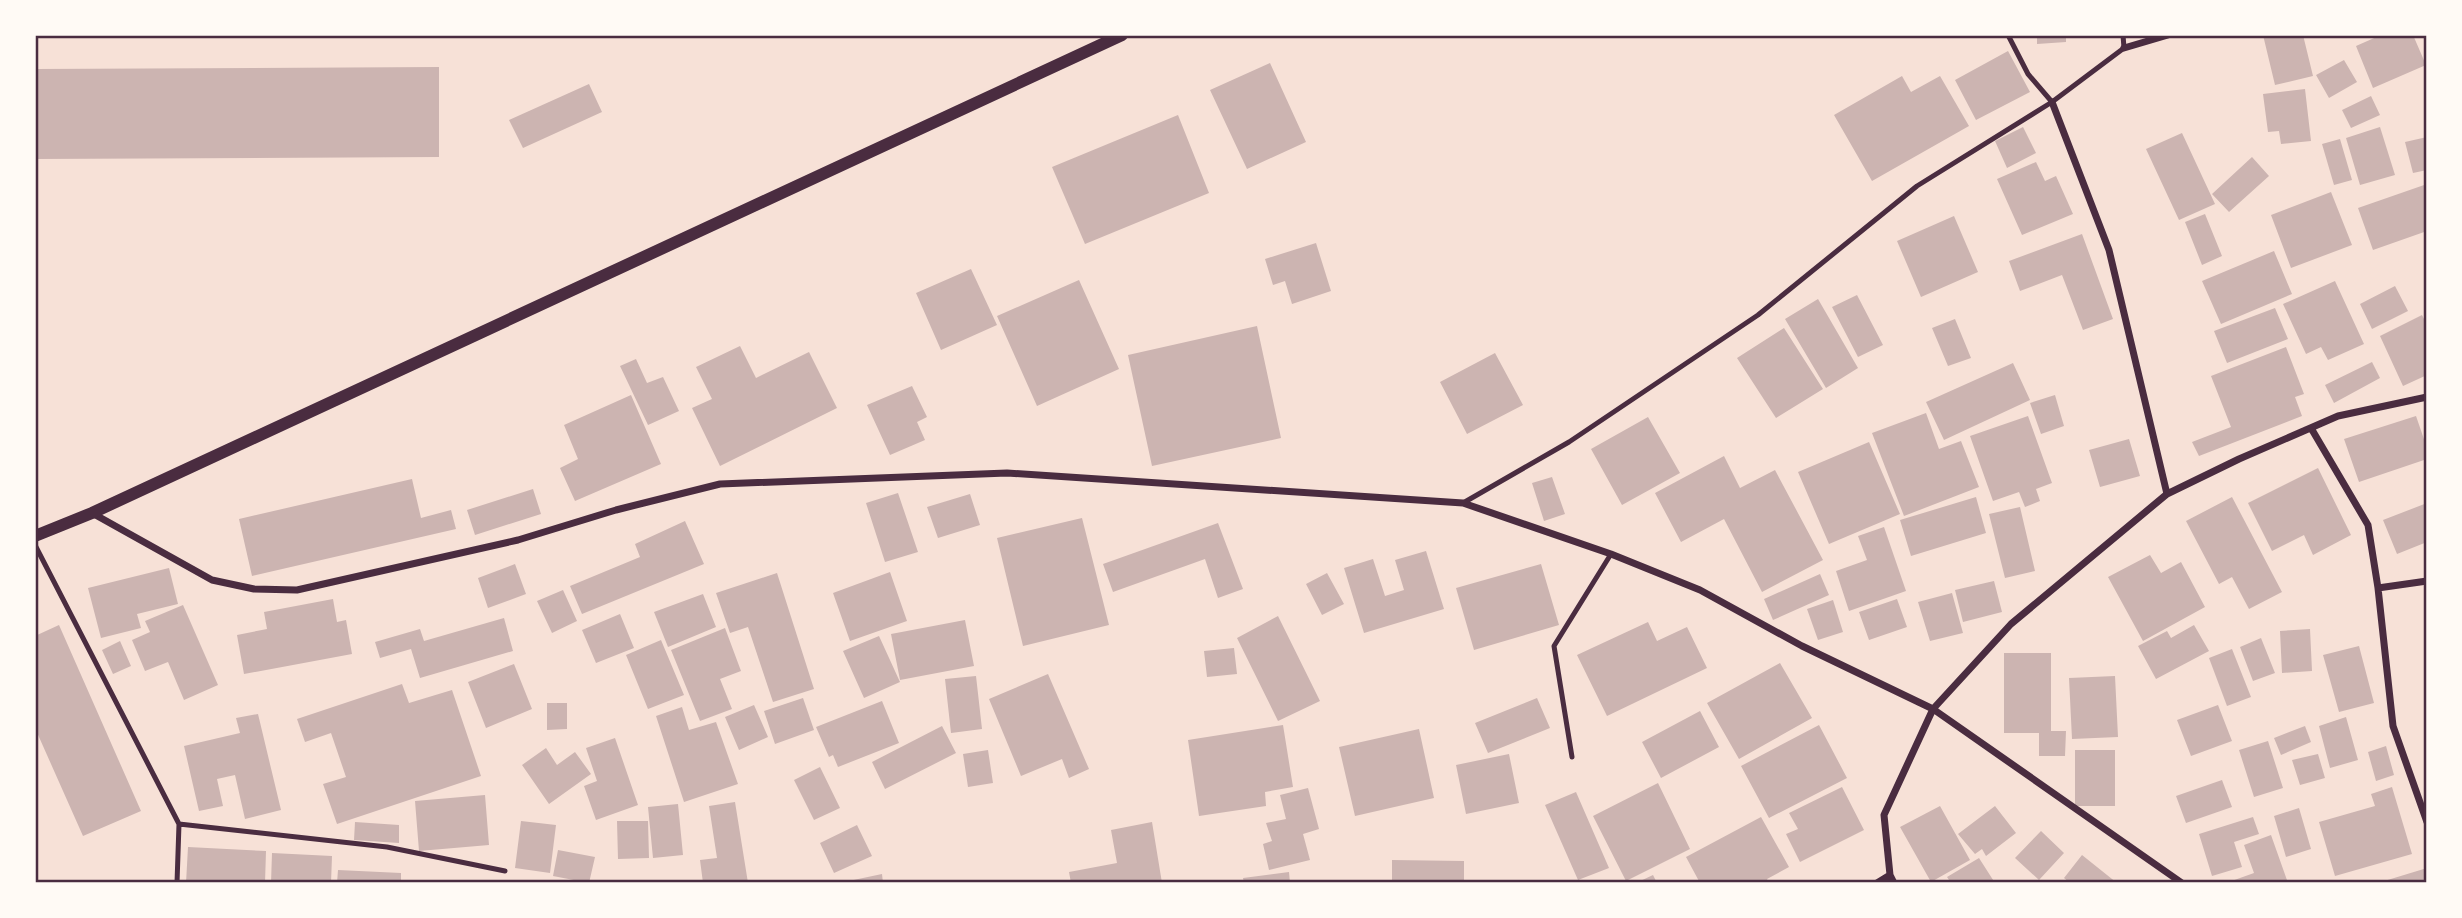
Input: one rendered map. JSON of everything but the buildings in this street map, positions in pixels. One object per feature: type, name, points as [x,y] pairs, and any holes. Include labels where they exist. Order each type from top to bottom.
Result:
[{"type":"street","points":[[35,536],[92,513],[1122,35]]},
{"type":"street","points":[[2123,48],[2168,35]]},
{"type":"street","points":[[2052,102],[2109,250],[2167,495]]},
{"type":"street","points":[[1877,883],[1892,879],[1884,815],[1933,709],[2011,624],[2167,495],[2239,459],[2338,416],[2427,397]]},
{"type":"street","points":[[2311,428],[2368,525],[2378,588],[2393,726],[2427,822]]},
{"type":"street","points":[[92,513],[212,580],[254,589],[297,590],[518,540],[617,510],[720,484],[1007,473],[1464,503],[1611,554],[1700,590],[1802,646],[1933,709],[2182,883]]},
{"type":"street","points":[[2378,588],[2427,582]]},
{"type":"lane","points":[[2008,35],[2028,74],[2052,102]]},
{"type":"lane","points":[[1464,503],[1569,442],[1758,315],[1917,186],[2052,102],[2123,48],[2123,35]]},
{"type":"lane","points":[[35,545],[179,824],[177,883]]},
{"type":"lane","points":[[1572,757],[1554,646],[1611,554]]},
{"type":"lane","points":[[179,824],[387,846],[505,871]]}]
